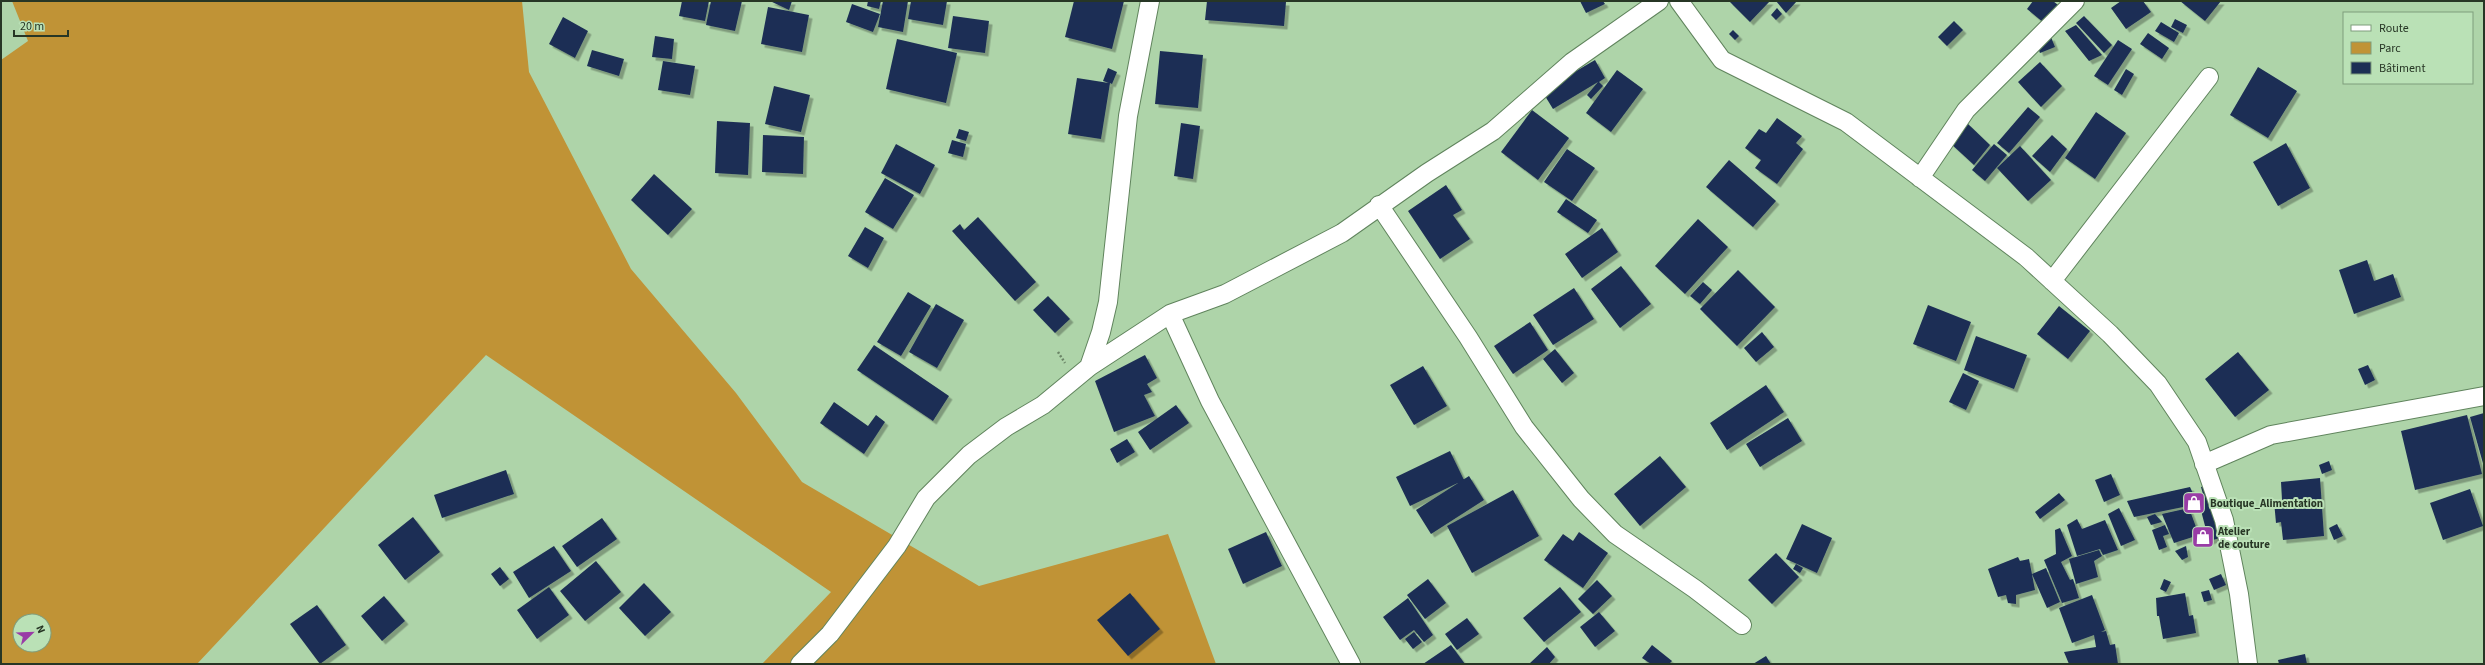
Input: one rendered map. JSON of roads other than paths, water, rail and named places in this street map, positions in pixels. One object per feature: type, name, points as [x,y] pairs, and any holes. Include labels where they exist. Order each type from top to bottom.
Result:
[{"type":"street","points":[[1089,367],[1101,332],[1108,302],[1128,116],[1150,1]]},
{"type":"street","points":[[800,664],[830,634],[897,546],[926,498],[969,455],[1006,427],[1043,405],[1089,367],[1170,314],[1225,294],[1342,232],[1379,205],[1493,131],[1572,62],[1659,1]]},
{"type":"street","points":[[1680,1],[1722,60],[1846,122],[2026,257],[2110,334],[2158,384],[2197,442],[2224,520],[2239,594],[2248,664]]},
{"type":"street","points":[[1920,178],[1966,110],[2075,1]]},
{"type":"street","points":[[2052,281],[2210,77]]},
{"type":"street","points":[[1379,205],[1468,337],[1524,427],[1581,499],[1615,534],[1695,589],[1742,625]]},
{"type":"street","points":[[1170,314],[1210,401],[1351,664]]},
{"type":"street","points":[[2204,464],[2271,434],[2484,396]]},
{"type":"place","name":"Boutique_Alimentation","points":[[2194,503]]},
{"type":"place","name":"Atelier de couture","points":[[2203,537]]}]
